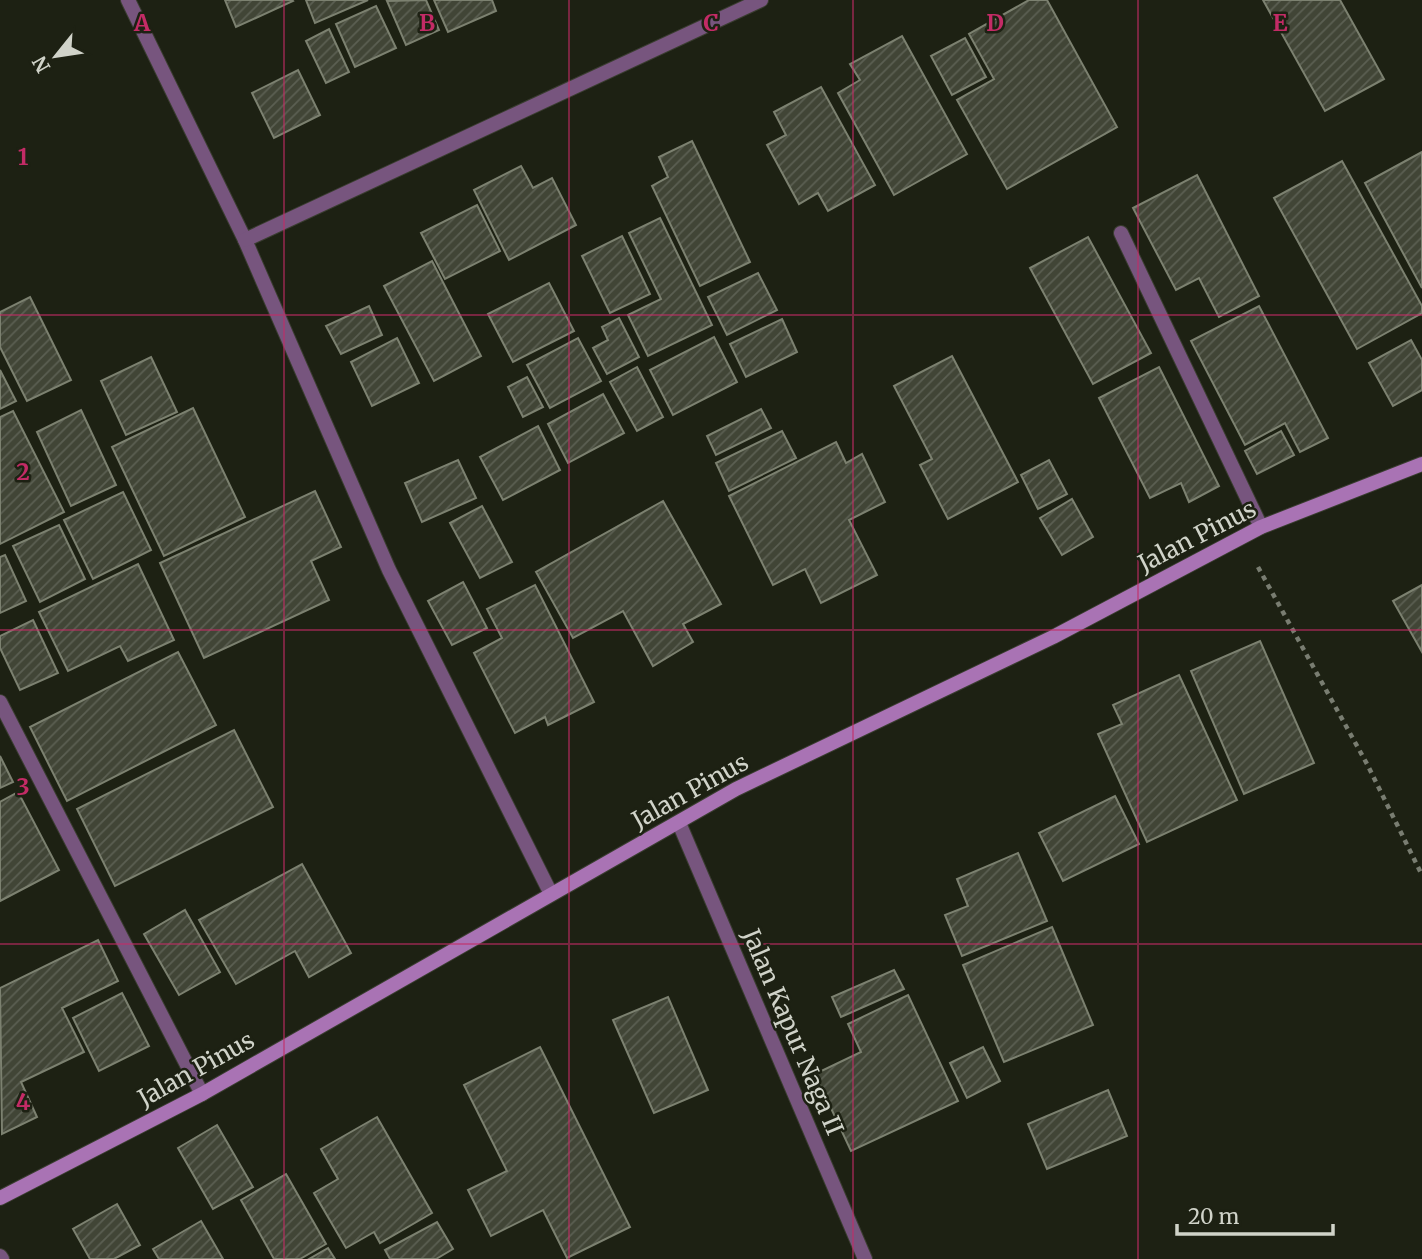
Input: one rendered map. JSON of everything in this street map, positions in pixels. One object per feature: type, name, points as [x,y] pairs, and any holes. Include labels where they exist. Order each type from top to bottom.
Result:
[{"type":"street","points":[[128,0],[245,240],[389,570],[551,894]]},
{"type":"street","points":[[245,240],[761,0]]},
{"type":"street","points":[[1121,233],[1261,527]]},
{"type":"street","name":"Jalan Pinus","points":[[0,1198],[202,1094],[736,789],[1054,637],[1261,527],[1422,464]]},
{"type":"street","points":[[0,702],[202,1094]]},
{"type":"street","name":"Jalan Kapur Naga II","points":[[679,823],[865,1259]]},
{"type":"path","points":[[1241,537],[1367,764],[1422,875]]},
{"type":"building","points":[[225,0],[292,0],[293,1],[236,27]]},
{"type":"building","points":[[306,0],[368,0],[315,23]]},
{"type":"building","points":[[426,0],[439,30],[406,45],[387,1]]},
{"type":"building","points":[[434,0],[492,0],[496,11],[448,32]]},
{"type":"building","points":[[1029,0],[1047,0],[1117,127],[1007,189],[957,100],[994,79],[969,34]]},
{"type":"building","points":[[1263,0],[1340,0],[1384,79],[1325,111]]},
{"type":"building","points":[[376,6],[396,48],[355,67],[336,24]]},
{"type":"building","points":[[329,29],[349,72],[326,83],[306,41]]},
{"type":"building","points":[[902,36],[967,154],[894,195],[838,93],[860,80],[850,64]]},
{"type":"building","points":[[965,38],[986,77],[952,95],[931,56]]},
{"type":"building","points":[[298,70],[320,115],[274,138],[252,93]]},
{"type":"building","points":[[821,87],[875,185],[828,211],[818,193],[799,204],[767,145],[786,135],[774,112]]},
{"type":"building","points":[[692,141],[750,262],[700,286],[652,186],[668,177],[659,157]]},
{"type":"building","points":[[1422,152],[1422,288],[1365,183]]},
{"type":"building","points":[[1342,161],[1422,306],[1422,313],[1357,349],[1274,198]]},
{"type":"building","points":[[521,166],[533,188],[552,178],[576,225],[509,260],[474,190]]},
{"type":"building","points":[[1197,175],[1259,296],[1219,317],[1199,278],[1176,290],[1133,208]]},
{"type":"building","points":[[477,205],[500,251],[445,279],[421,233]]},
{"type":"building","points":[[660,218],[712,325],[648,356],[628,315],[661,299],[629,233]]},
{"type":"building","points":[[622,236],[650,294],[610,313],[582,256]]},
{"type":"building","points":[[1088,237],[1151,353],[1093,384],[1030,268]]},
{"type":"building","points":[[432,261],[481,356],[434,381],[384,286]]},
{"type":"building","points":[[758,273],[777,310],[727,335],[708,297]]},
{"type":"building","points":[[549,283],[574,331],[513,362],[488,314]]},
{"type":"building","points":[[30,297],[71,380],[27,401],[0,347],[0,312]]},
{"type":"building","points":[[369,306],[382,335],[341,354],[326,326]]},
{"type":"building","points":[[1259,306],[1328,438],[1300,452],[1285,423],[1245,445],[1191,341]]},
{"type":"building","points":[[619,318],[639,357],[607,374],[593,348],[608,340],[602,327]]},
{"type":"building","points":[[782,319],[797,352],[746,377],[730,344]]},
{"type":"building","points":[[714,337],[737,382],[673,415],[650,370]]},
{"type":"building","points":[[397,338],[419,383],[372,406],[351,362]]},
{"type":"building","points":[[578,338],[601,381],[550,408],[527,365]]},
{"type":"building","points":[[1411,340],[1422,360],[1422,390],[1393,406],[1369,363]]},
{"type":"building","points":[[952,356],[1018,482],[948,519],[920,465],[932,459],[894,386]]},
{"type":"building","points":[[151,357],[177,412],[126,435],[101,381]]},
{"type":"building","points":[[637,367],[663,417],[637,431],[610,382]]},
{"type":"building","points":[[1159,367],[1219,486],[1189,502],[1181,483],[1150,498],[1099,398]]},
{"type":"building","points":[[0,370],[16,401],[0,409]]},
{"type":"building","points":[[527,377],[543,407],[523,417],[508,387]]},
{"type":"building","points":[[603,394],[624,433],[568,463],[548,424]]},
{"type":"building","points":[[193,408],[245,517],[164,556],[112,447]]},
{"type":"building","points":[[761,409],[771,428],[716,455],[707,436]]},
{"type":"building","points":[[81,410],[116,485],[71,506],[37,432]]},
{"type":"building","points":[[13,411],[64,512],[0,544],[0,417]]},
{"type":"building","points":[[538,426],[560,470],[503,500],[480,457]]},
{"type":"building","points":[[782,431],[796,458],[729,491],[716,463]]},
{"type":"building","points":[[1281,431],[1294,455],[1257,474],[1245,451]]},
{"type":"building","points":[[836,442],[846,463],[862,454],[885,502],[849,520],[877,575],[821,603],[805,569],[773,585],[729,496]]},
{"type":"building","points":[[458,460],[476,498],[422,522],[405,483]]},
{"type":"building","points":[[1049,460],[1067,494],[1038,509],[1021,475]]},
{"type":"building","points":[[315,491],[341,547],[311,561],[329,600],[204,658],[160,563]]},
{"type":"building","points":[[123,492],[151,550],[93,579],[64,520]]},
{"type":"building","points":[[1072,499],[1093,537],[1062,555],[1040,518]]},
{"type":"building","points":[[663,501],[721,604],[683,624],[693,642],[653,666],[623,611],[573,638],[536,572]]},
{"type":"building","points":[[482,506],[512,562],[480,578],[450,523]]},
{"type":"building","points":[[59,525],[85,579],[40,602],[13,546]]},
{"type":"building","points":[[5,555],[26,601],[0,613],[0,557]]},
{"type":"building","points":[[138,564],[174,640],[128,661],[120,646],[68,671],[39,612]]},
{"type":"building","points":[[463,582],[487,628],[452,645],[428,601]]},
{"type":"building","points":[[535,585],[594,702],[548,725],[545,717],[515,733],[474,653],[502,638],[487,609]]},
{"type":"building","points":[[1422,585],[1422,652],[1393,601]]},
{"type":"building","points":[[33,620],[58,673],[20,690],[0,648],[0,636]]},
{"type":"building","points":[[1260,641],[1314,763],[1244,794],[1191,671]]},
{"type":"building","points":[[178,652],[216,725],[67,801],[30,727]]},
{"type":"building","points":[[1179,675],[1237,800],[1147,842],[1098,734],[1122,724],[1113,705]]},
{"type":"building","points":[[234,730],[273,807],[115,886],[77,809]]},
{"type":"building","points":[[0,756],[13,782],[0,788]]},
{"type":"building","points":[[18,792],[59,870],[0,901],[0,802]]},
{"type":"building","points":[[1115,796],[1139,844],[1063,881],[1039,833]]},
{"type":"building","points":[[1018,853],[1047,921],[962,956],[945,915],[968,906],[957,879]]},
{"type":"building","points":[[302,864],[351,953],[309,977],[295,951],[236,984],[199,920]]},
{"type":"building","points":[[185,910],[220,972],[179,995],[144,934]]},
{"type":"building","points":[[1052,927],[1093,1025],[1004,1062],[963,965]]},
{"type":"building","points":[[98,940],[118,981],[62,1008],[84,1052],[21,1082],[37,1117],[2,1134],[0,988]]},
{"type":"building","points":[[894,970],[904,989],[841,1017],[832,997]]},
{"type":"building","points":[[122,993],[149,1046],[99,1071],[73,1018]]},
{"type":"building","points":[[908,995],[958,1101],[851,1151],[815,1074],[861,1052],[848,1024]]},
{"type":"building","points":[[668,997],[708,1090],[654,1113],[613,1020]]},
{"type":"building","points":[[540,1047],[630,1227],[567,1258],[543,1210],[491,1236],[468,1190],[507,1171],[464,1085]]},
{"type":"building","points":[[983,1047],[1000,1081],[967,1098],[950,1063]]},
{"type":"building","points":[[1108,1090],[1127,1136],[1047,1169],[1028,1124]]},
{"type":"building","points":[[377,1117],[432,1213],[380,1243],[374,1232],[346,1248],[314,1193],[338,1179],[321,1149]]},
{"type":"building","points":[[217,1125],[253,1187],[213,1209],[178,1148]]},
{"type":"building","points":[[286,1174],[326,1244],[300,1259],[274,1259],[241,1200]]},
{"type":"building","points":[[117,1204],[140,1245],[114,1259],[90,1259],[73,1229]]},
{"type":"building","points":[[201,1221],[223,1259],[159,1259],[153,1249]]},
{"type":"building","points":[[437,1222],[453,1249],[436,1259],[390,1259],[385,1250]]},
{"type":"building","points":[[328,1248],[335,1259],[309,1259]]}]
